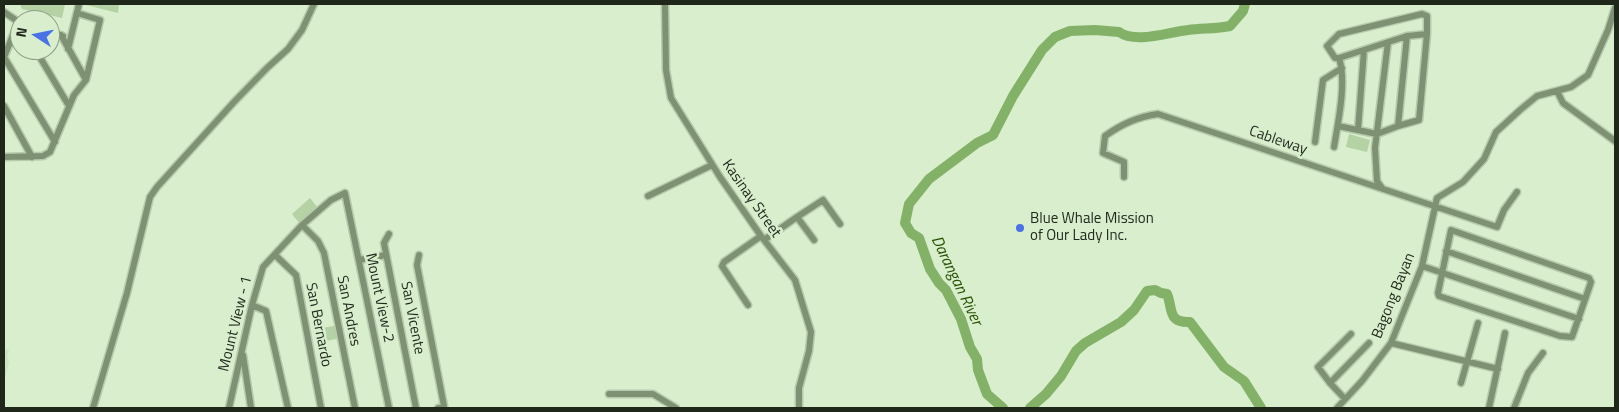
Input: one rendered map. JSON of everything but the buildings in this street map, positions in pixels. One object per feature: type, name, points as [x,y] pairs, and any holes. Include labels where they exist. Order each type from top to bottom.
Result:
[{"type":"street","points":[[68,49],[79,4]]},
{"type":"street","points":[[93,408],[127,292],[150,198],[157,187],[234,102],[288,49],[302,30],[314,4]]},
{"type":"street","name":"Kasinay Street","points":[[665,4],[666,70],[671,98],[712,165],[762,238],[795,280],[811,332],[809,352],[799,388],[799,408]]},
{"type":"street","points":[[1434,206],[1437,198],[1463,182],[1484,158],[1496,132],[1515,114],[1537,96],[1571,87],[1588,75],[1608,30],[1615,8]]},
{"type":"street","points":[[4,158],[43,156],[50,152],[74,95],[86,80],[100,20],[76,13]]},
{"type":"street","points":[[1338,126],[1376,134],[1420,120],[1427,34],[1427,16],[1422,14],[1339,34],[1327,46],[1335,58],[1339,58],[1407,36],[1427,34]]},
{"type":"street","points":[[61,35],[70,38]]},
{"type":"street","points":[[61,35],[86,80]]},
{"type":"street","points":[[1398,126],[1407,36]]},
{"type":"street","points":[[1384,190],[1377,181],[1375,165],[1376,134],[1388,42]]},
{"type":"street","points":[[10,43],[4,57],[55,142]]},
{"type":"street","points":[[1358,130],[1364,50]]},
{"type":"street","points":[[1334,147],[1338,126],[1342,68],[1339,58]]},
{"type":"street","points":[[42,60],[69,106]]},
{"type":"street","points":[[1315,142],[1323,80],[1342,68]]},
{"type":"street","points":[[1557,91],[1563,103],[1615,141]]},
{"type":"street","points":[[4,106],[32,157]]},
{"type":"street","name":"Cableway","points":[[1124,177],[1124,162],[1103,153],[1105,136],[1130,121],[1158,114],[1497,227],[1504,210],[1517,192]]},
{"type":"street","points":[[648,196],[712,165]]},
{"type":"street","name":"Mount View - 1","points":[[229,408],[252,305],[264,267],[302,225],[331,200],[345,193]]},
{"type":"street","name":"Mount View-2","points":[[345,193],[389,408]]},
{"type":"street","points":[[748,306],[723,269],[724,262],[797,218],[822,200],[840,224]]},
{"type":"street","name":"Bagong Bayan","points":[[1337,408],[1362,381],[1391,343],[1422,266],[1434,206]]},
{"type":"street","points":[[797,218],[814,240]]},
{"type":"street","name":"San Andres","points":[[302,225],[318,241],[324,253],[355,408]]},
{"type":"street","points":[[1453,230],[1590,279],[1572,337],[1566,338],[1439,296],[1442,273],[1450,232],[1453,230]]},
{"type":"street","name":"San Vicente","points":[[389,234],[384,243],[416,408]]},
{"type":"street","points":[[1446,251],[1585,300]]},
{"type":"street","name":"San Bernardo","points":[[274,255],[296,275],[321,408]]},
{"type":"street","points":[[359,260],[386,255]]},
{"type":"street","points":[[419,255],[417,265],[441,407]]},
{"type":"street","points":[[1422,266],[1579,319]]},
{"type":"street","points":[[252,305],[266,311],[288,408]]},
{"type":"street","points":[[1461,383],[1478,324]]},
{"type":"street","points":[[1489,408],[1505,333]]},
{"type":"street","points":[[1345,399],[1318,369],[1319,365],[1351,334]]},
{"type":"street","points":[[1330,383],[1369,343]]},
{"type":"street","points":[[1391,343],[1468,360],[1498,369]]},
{"type":"street","points":[[242,350],[251,408]]},
{"type":"street","points":[[1514,408],[1528,372],[1543,352]]},
{"type":"street","points":[[609,394],[653,394],[676,408]]},
{"type":"shaded area","points":[[20,4],[65,4],[62,18],[60,18],[60,10],[22,9]]},
{"type":"shaded area","points":[[82,4],[119,4],[118,13]]},
{"type":"shaded area","points":[[1349,134],[1370,140],[1367,152],[1346,147]]},
{"type":"shaded area","points":[[310,198],[318,208],[300,224],[292,214]]},
{"type":"shaded area","points":[[338,325],[341,338],[316,343],[313,330]]},
{"type":"shaded area","points":[[4,349],[9,350],[7,355],[9,363],[4,380]]},
{"type":"waterway","name":"Darangan River","points":[[1003,408],[987,394],[978,370],[977,359],[970,347],[961,319],[946,290],[930,269],[919,238],[911,233],[905,223],[909,204],[929,179],[977,143],[993,135],[1013,96],[1042,50],[1055,37],[1070,31],[1095,30],[1143,37],[1188,30],[1225,27],[1230,26],[1243,11],[1245,4]]},
{"type":"waterway","name":"Darangan River","points":[[1030,408],[1046,394],[1061,376],[1076,351],[1085,343],[1121,322],[1134,310],[1147,291],[1155,290],[1167,294],[1174,317],[1183,322],[1190,322],[1224,367],[1244,381],[1261,408]]},
{"type":"place","name":"Blue Whale Mission of Our Lady Inc.","points":[[1020,228]]}]
